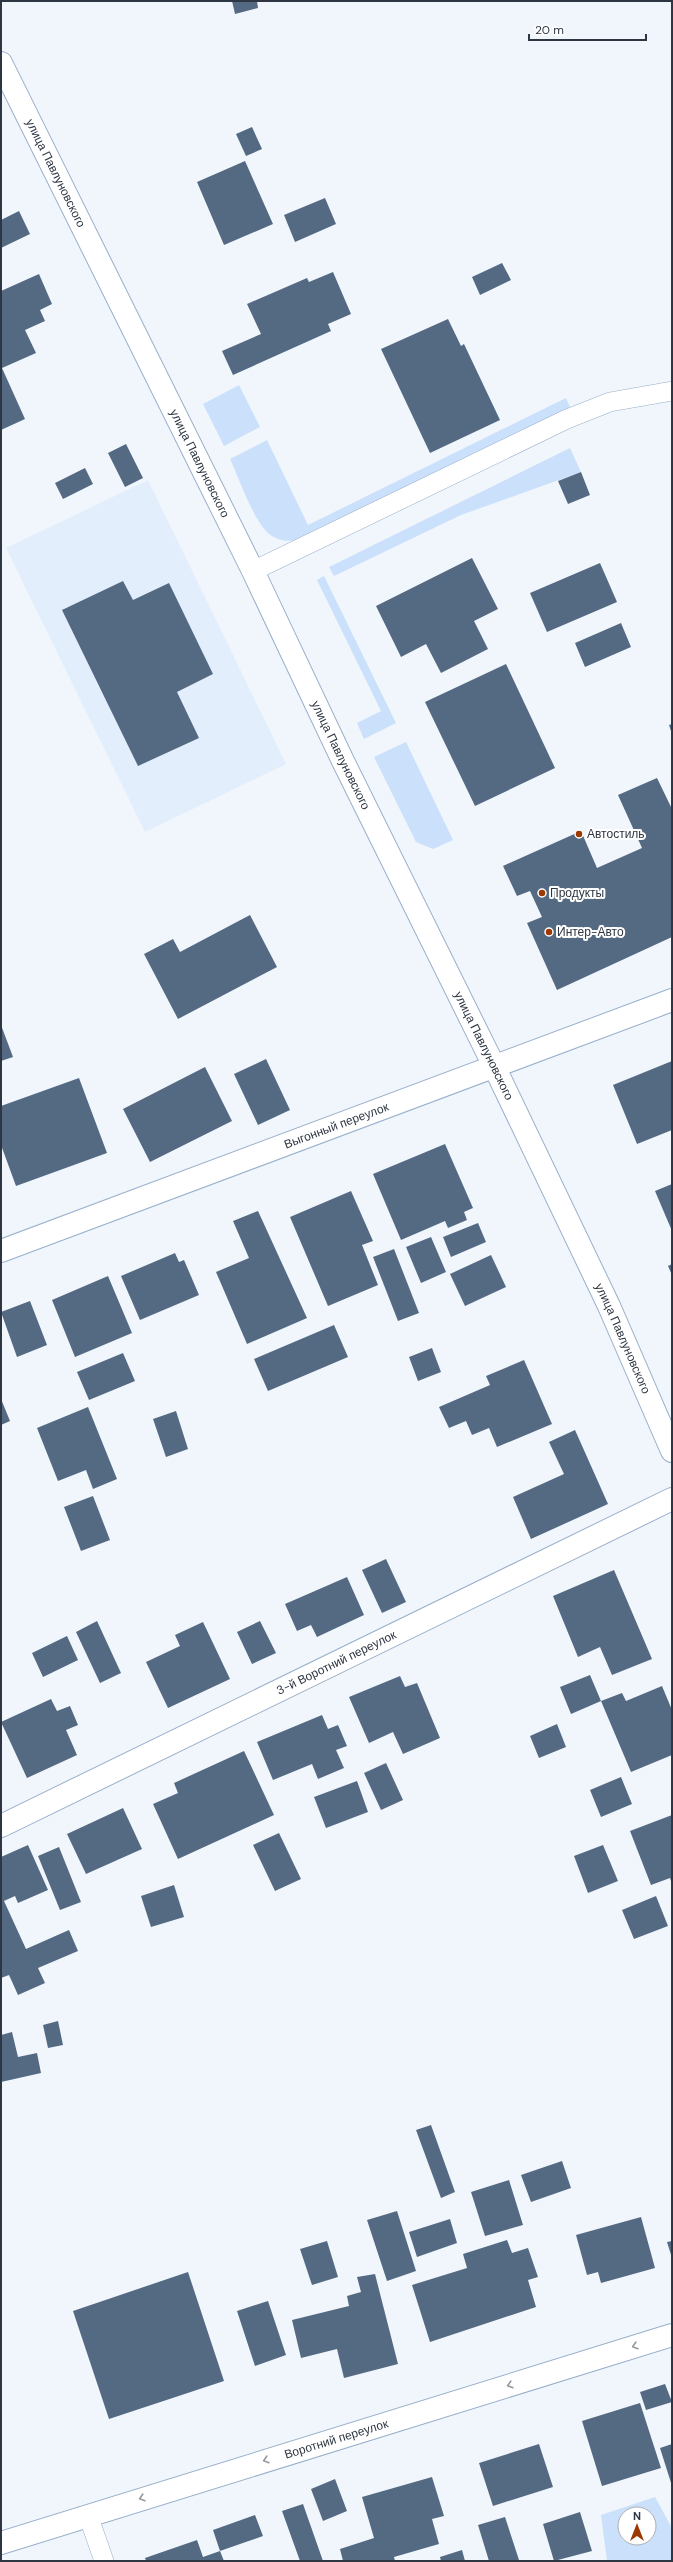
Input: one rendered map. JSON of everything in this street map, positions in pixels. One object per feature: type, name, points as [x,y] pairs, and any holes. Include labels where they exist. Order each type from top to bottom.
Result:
[{"type":"street","name":"улица Павлуновского","points":[[1,63],[253,571],[342,759],[494,1066],[609,1306],[672,1451]]},
{"type":"street","name":"Выгонный переулок","points":[[1,1251],[672,1000]]},
{"type":"street","name":"3-й Воротний переулок","points":[[1,1826],[672,1499]]},
{"type":"street","name":"Воротний переулок","points":[[1,2543],[672,2335]]},
{"type":"lane","points":[[253,571],[567,419],[610,402],[672,391]]},
{"type":"lane","points":[[88,2515],[104,2561]]},
{"type":"shaded area","points":[[239,385],[260,427],[224,446],[203,404]]},
{"type":"shaded area","points":[[566,398],[570,407],[299,540],[282,540],[272,536],[266,531],[254,512],[230,459],[267,440],[308,525]]},
{"type":"shaded area","points":[[570,448],[581,472],[461,515],[334,576],[329,567]]},
{"type":"shaded area","points":[[148,480],[286,764],[145,832],[6,548]]},
{"type":"shaded area","points":[[324,576],[396,723],[364,739],[357,723],[381,711],[317,580]]},
{"type":"shaded area","points":[[406,742],[453,840],[433,849],[416,842],[374,757]]},
{"type":"shaded area","points":[[655,2497],[672,2528],[672,2561],[607,2561],[601,2515],[617,2510],[617,2546],[657,2546],[657,2506],[628,2506]]},
{"type":"building","points":[[232,1],[257,1],[258,8],[235,14]]},
{"type":"building","points":[[252,127],[262,149],[246,156],[236,134]]},
{"type":"building","points":[[245,161],[273,224],[224,245],[197,182]]},
{"type":"building","points":[[325,198],[336,224],[295,242],[284,215]]},
{"type":"building","points":[[19,211],[30,234],[1,248],[1,220]]},
{"type":"building","points":[[502,263],[511,280],[480,295],[472,277]]},
{"type":"building","points":[[333,272],[351,314],[328,324],[331,331],[233,375],[222,351],[261,334],[247,304],[307,278],[309,282]]},
{"type":"building","points":[[39,274],[52,304],[40,310],[45,321],[25,330],[36,353],[2,368],[25,419],[1,430],[1,291]]},
{"type":"building","points":[[448,319],[461,346],[464,344],[500,420],[430,453],[381,349]]},
{"type":"building","points":[[126,444],[143,478],[125,487],[108,453]]},
{"type":"building","points":[[85,468],[93,484],[63,499],[55,483]]},
{"type":"building","points":[[581,472],[590,495],[568,504],[558,481]]},
{"type":"building","points":[[472,558],[498,609],[474,621],[488,649],[441,673],[426,644],[401,657],[376,606]]},
{"type":"building","points":[[600,563],[617,602],[547,632],[530,593]]},
{"type":"building","points":[[123,581],[133,600],[169,583],[213,674],[177,692],[199,738],[138,766],[62,610]]},
{"type":"building","points":[[621,623],[631,647],[585,667],[575,643]]},
{"type":"building","points":[[506,664],[555,768],[475,806],[425,702]]},
{"type":"building","points":[[672,724],[672,734],[669,725]]},
{"type":"building","points":[[657,778],[672,809],[672,937],[557,990],[527,923],[542,917],[530,891],[517,896],[503,866],[581,831],[597,868],[642,848],[618,795]]},
{"type":"building","points":[[250,915],[277,967],[178,1019],[144,954],[173,939],[180,952]]},
{"type":"building","points":[[1,1025],[13,1057],[1,1061]]},
{"type":"building","points":[[266,1059],[290,1110],[258,1125],[234,1074]]},
{"type":"building","points":[[672,1061],[672,1130],[637,1144],[613,1085]]},
{"type":"building","points":[[205,1067],[232,1121],[150,1162],[123,1109]]},
{"type":"building","points":[[79,1078],[107,1153],[16,1186],[1,1145],[1,1106]]},
{"type":"building","points":[[445,1144],[473,1208],[464,1212],[467,1220],[448,1228],[445,1221],[401,1240],[373,1174]]},
{"type":"building","points":[[672,1184],[672,1231],[655,1191]]},
{"type":"building","points":[[351,1191],[373,1241],[362,1245],[378,1285],[328,1306],[290,1217]]},
{"type":"building","points":[[258,1211],[307,1318],[247,1344],[216,1272],[249,1258],[233,1221]]},
{"type":"building","points":[[478,1223],[486,1242],[451,1257],[443,1237]]},
{"type":"building","points":[[431,1237],[446,1272],[421,1283],[406,1247]]},
{"type":"building","points":[[394,1249],[419,1313],[398,1321],[373,1257]]},
{"type":"building","points":[[175,1253],[179,1262],[184,1260],[199,1295],[140,1320],[121,1276]]},
{"type":"building","points":[[491,1255],[506,1287],[465,1306],[450,1274]]},
{"type":"building","points":[[672,1264],[672,1275],[668,1266]]},
{"type":"building","points":[[108,1276],[132,1333],[75,1357],[52,1300]]},
{"type":"building","points":[[30,1301],[47,1345],[17,1357],[1,1312]]},
{"type":"building","points":[[334,1325],[348,1357],[268,1391],[254,1359]]},
{"type":"building","points":[[432,1348],[441,1372],[418,1381],[409,1357]]},
{"type":"building","points":[[123,1353],[135,1381],[89,1400],[77,1372]]},
{"type":"building","points":[[524,1360],[552,1424],[497,1447],[489,1428],[472,1435],[466,1421],[449,1428],[439,1407],[490,1385],[486,1376]]},
{"type":"building","points":[[1,1399],[10,1421],[1,1425]]},
{"type":"building","points":[[88,1407],[117,1479],[93,1489],[86,1470],[58,1481],[37,1428]]},
{"type":"building","points":[[176,1411],[188,1449],[166,1457],[153,1419]]},
{"type":"building","points":[[575,1430],[608,1504],[531,1539],[513,1497],[564,1474],[549,1442]]},
{"type":"building","points":[[93,1496],[110,1540],[81,1551],[64,1507]]},
{"type":"building","points":[[386,1559],[406,1602],[382,1613],[362,1570]]},
{"type":"building","points":[[614,1570],[652,1659],[612,1675],[600,1647],[578,1657],[553,1596]]},
{"type":"building","points":[[347,1577],[364,1615],[317,1637],[311,1625],[297,1631],[285,1604]]},
{"type":"building","points":[[97,1621],[121,1673],[100,1683],[76,1632]]},
{"type":"building","points":[[260,1621],[276,1653],[252,1664],[237,1632]]},
{"type":"building","points":[[203,1622],[230,1679],[168,1708],[146,1662],[180,1646],[175,1635]]},
{"type":"building","points":[[67,1636],[78,1660],[43,1677],[32,1653]]},
{"type":"building","points":[[590,1675],[601,1701],[571,1714],[560,1687]]},
{"type":"building","points":[[400,1676],[405,1687],[417,1683],[440,1738],[403,1754],[393,1732],[369,1743],[349,1697]]},
{"type":"building","points":[[662,1686],[672,1710],[672,1755],[631,1772],[601,1701],[622,1693],[626,1701]]},
{"type":"building","points":[[51,1699],[57,1711],[70,1706],[78,1725],[66,1730],[77,1755],[27,1778],[1,1722]]},
{"type":"building","points":[[322,1715],[328,1729],[338,1725],[347,1746],[336,1750],[344,1768],[318,1779],[312,1764],[273,1780],[257,1742]]},
{"type":"building","points":[[557,1724],[566,1747],[539,1758],[530,1736]]},
{"type":"building","points":[[244,1751],[274,1815],[178,1859],[153,1804],[178,1793],[174,1783]]},
{"type":"building","points":[[386,1763],[403,1800],[381,1810],[364,1773]]},
{"type":"building","points":[[621,1777],[632,1804],[601,1817],[590,1790]]},
{"type":"building","points":[[357,1781],[368,1812],[326,1828],[314,1797]]},
{"type":"building","points":[[123,1808],[142,1849],[86,1874],[67,1834]]},
{"type":"building","points":[[672,1815],[672,1884],[670,1878],[651,1885],[630,1831]]},
{"type":"building","points":[[279,1833],[301,1879],[275,1891],[253,1845]]},
{"type":"building","points":[[28,1845],[48,1890],[18,1903],[15,1896],[4,1901],[26,1949],[69,1930],[78,1951],[38,1968],[45,1983],[18,1995],[9,1975],[1,1978],[1,1857]]},
{"type":"building","points":[[603,1845],[618,1881],[588,1893],[574,1856]]},
{"type":"building","points":[[59,1847],[81,1902],[60,1910],[38,1856]]},
{"type":"building","points":[[174,1885],[184,1917],[151,1927],[141,1896]]},
{"type":"building","points":[[656,1896],[668,1926],[634,1939],[622,1910]]},
{"type":"building","points":[[58,2021],[63,2045],[48,2048],[43,2025]]},
{"type":"building","points":[[12,2032],[18,2057],[37,2053],[41,2073],[1,2082],[1,2035]]},
{"type":"building","points":[[431,2125],[455,2192],[441,2198],[416,2130]]},
{"type":"building","points":[[562,2161],[571,2188],[531,2202],[521,2175]]},
{"type":"building","points":[[509,2180],[523,2225],[485,2236],[471,2192]]},
{"type":"building","points":[[397,2211],[416,2271],[387,2281],[367,2220]]},
{"type":"building","points":[[641,2217],[655,2268],[601,2283],[598,2272],[587,2275],[576,2235]]},
{"type":"building","points":[[450,2219],[457,2243],[417,2257],[409,2232]]},
{"type":"building","points":[[507,2240],[512,2253],[528,2248],[538,2277],[528,2280],[536,2307],[430,2342],[412,2285],[467,2268],[463,2254]]},
{"type":"building","points":[[327,2241],[338,2277],[312,2285],[300,2249]]},
{"type":"building","points":[[672,2241],[672,2258],[667,2242]]},
{"type":"building","points":[[188,2272],[224,2381],[109,2419],[73,2311]]},
{"type":"building","points":[[375,2274],[398,2364],[344,2378],[337,2349],[301,2358],[292,2320],[349,2306],[347,2296],[361,2292],[357,2277]]},
{"type":"building","points":[[268,2301],[286,2355],[255,2366],[237,2311]]},
{"type":"building","points":[[665,2384],[672,2402],[646,2410],[640,2392]]},
{"type":"building","points":[[640,2403],[661,2468],[602,2486],[582,2421]]},
{"type":"building","points":[[539,2444],[553,2487],[493,2506],[479,2463]]},
{"type":"building","points":[[672,2444],[672,2486],[660,2448]]},
{"type":"building","points":[[432,2477],[444,2516],[432,2519],[439,2544],[394,2557],[395,2561],[343,2561],[340,2549],[374,2538],[362,2497]]},
{"type":"building","points":[[335,2479],[347,2511],[323,2521],[311,2489]]},
{"type":"building","points":[[303,2504],[323,2561],[300,2561],[282,2511]]},
{"type":"building","points":[[580,2512],[592,2551],[554,2561],[543,2524]]},
{"type":"building","points":[[255,2515],[263,2536],[220,2551],[213,2530]]},
{"type":"building","points":[[505,2517],[519,2560],[489,2561],[478,2525]]},
{"type":"building","points":[[197,2540],[203,2557],[220,2551],[224,2561],[146,2561],[145,2558]]},
{"type":"building","points":[[462,2550],[465,2561],[441,2561],[440,2557]]},
{"type":"place","name":"Автостиль","points":[[579,834]]},
{"type":"place","name":"Продукты","points":[[542,893]]},
{"type":"place","name":"Интер-Авто","points":[[549,932]]}]
